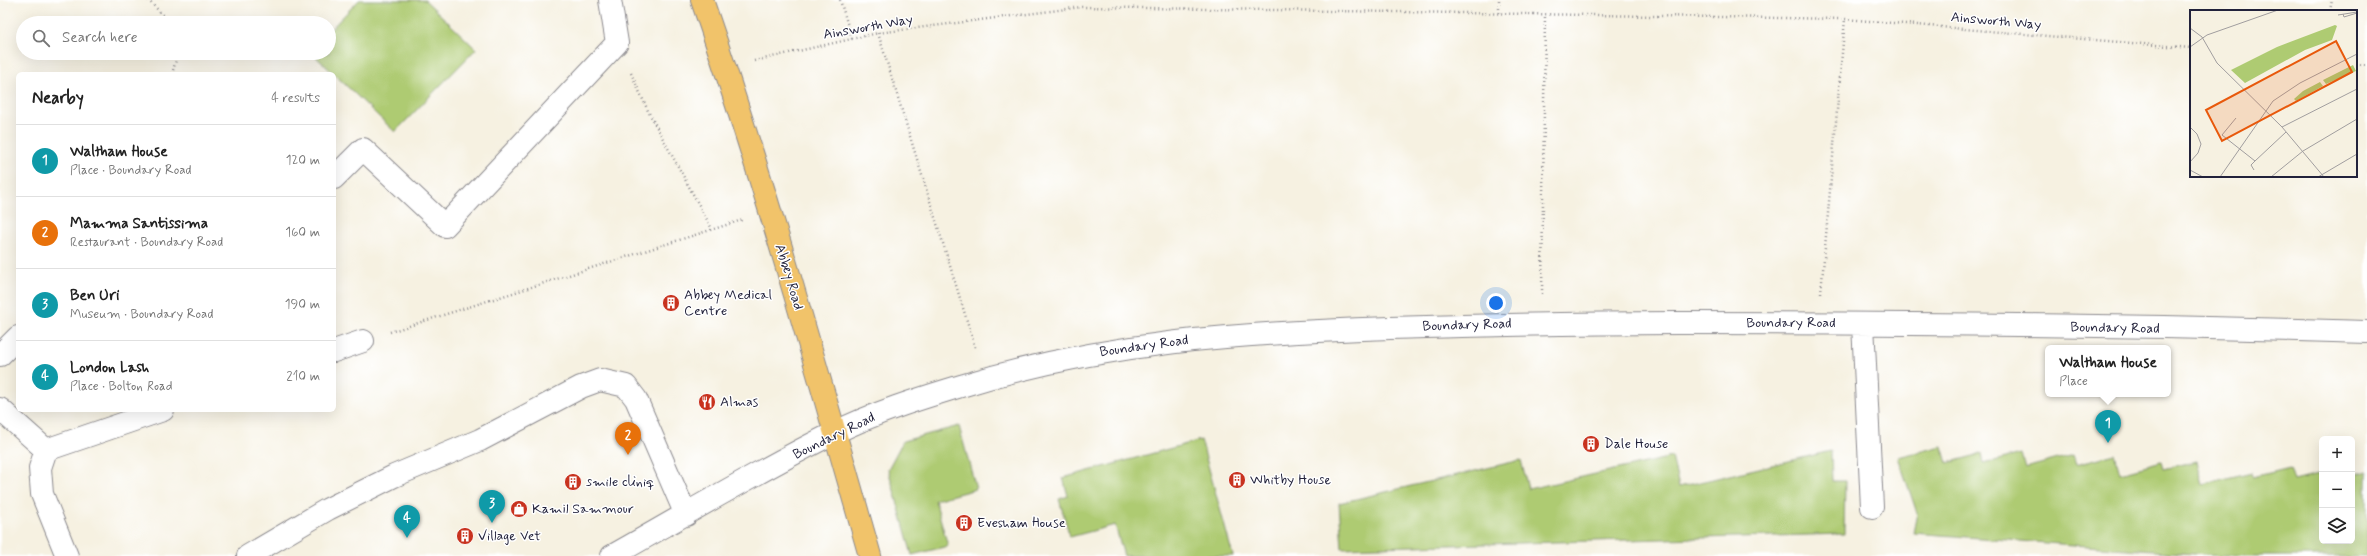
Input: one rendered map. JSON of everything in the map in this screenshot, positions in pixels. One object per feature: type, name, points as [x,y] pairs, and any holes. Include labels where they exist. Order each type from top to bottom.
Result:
[{"type":"main road","name":"Abbey Road","points":[[702,0],[725,68],[769,213],[835,432],[870,556]]},
{"type":"street","points":[[336,176],[363,149],[445,226],[617,43],[610,0]]},
{"type":"street","name":"Boundary Road","points":[[612,556],[635,550],[686,515],[835,432],[906,403],[988,378],[1090,354],[1172,341],[1306,331],[1541,323],[1818,323],[2367,332]]},
{"type":"street","points":[[1863,324],[1872,507]]},
{"type":"street","points":[[0,355],[16,339]]},
{"type":"street","points":[[336,350],[363,341]]},
{"type":"street","points":[[248,556],[328,509],[394,476],[480,440],[581,387],[600,380],[626,386],[636,399],[686,515]]},
{"type":"street","points":[[0,408],[46,450]]},
{"type":"street","points":[[46,450],[157,412]]},
{"type":"street","points":[[46,450],[40,468],[42,494],[67,556]]},
{"type":"path","points":[[148,0],[164,16]]},
{"type":"path","points":[[840,0],[852,39]]},
{"type":"path","points":[[1499,0],[1499,14]]},
{"type":"path","points":[[2330,10],[2332,0]]},
{"type":"path","name":"Ainsworth Way","points":[[725,68],[878,33],[1082,7],[1845,19],[2190,48]]},
{"type":"path","points":[[1541,323],[1545,14]]},
{"type":"path","points":[[1818,323],[1845,19]]},
{"type":"path","points":[[878,33],[970,336],[988,378]]},
{"type":"path","points":[[617,43],[649,113],[712,229]]},
{"type":"path","points":[[173,72],[176,60]]},
{"type":"path","points":[[2357,64],[2367,65]]},
{"type":"path","points":[[363,341],[712,229],[769,213]]},
{"type":"green space","points":[[359,0],[425,0],[476,49],[395,132],[336,76],[336,72],[332,72],[319,60],[336,60],[336,24]]},
{"type":"green space","points":[[959,426],[976,489],[935,500],[948,546],[912,555],[888,469],[903,441]]},
{"type":"green space","points":[[1201,440],[1233,556],[1124,556],[1115,525],[1070,537],[1059,499],[1068,496],[1063,478]]},
{"type":"green space","points":[[1942,446],[1947,463],[1981,454],[1983,464],[2021,454],[2025,468],[2073,455],[2076,464],[2115,454],[2120,473],[2162,462],[2164,469],[2196,461],[2202,484],[2252,472],[2253,477],[2290,468],[2294,481],[2319,475],[2319,544],[2355,544],[2355,474],[2367,471],[2367,556],[2220,556],[1913,533],[1917,513],[1898,457]]},
{"type":"green space","points":[[1831,451],[1832,481],[1845,481],[1844,534],[1342,548],[1339,503],[1521,460],[1528,489],[1672,457],[1679,487]]},
{"type":"place","name":"Abbey Medical Centre","points":[[671,303]]},
{"type":"place","name":"Almas","points":[[707,402]]},
{"type":"place","name":"Waltham House","points":[[2108,443]]},
{"type":"place","name":"Dale House","points":[[1591,444]]},
{"type":"place","name":"Mamma Santissima","points":[[628,455]]},
{"type":"place","name":"Whitby House","points":[[1237,480]]},
{"type":"place","name":"smile cliniq","points":[[573,482]]},
{"type":"place","name":"Kamil Sammour","points":[[519,509]]},
{"type":"place","name":"Ben Uri","points":[[492,523]]},
{"type":"place","name":"Evesham House","points":[[964,523]]},
{"type":"place","name":"Village Vet","points":[[465,536]]},
{"type":"place","name":"London Lash","points":[[407,538]]}]
